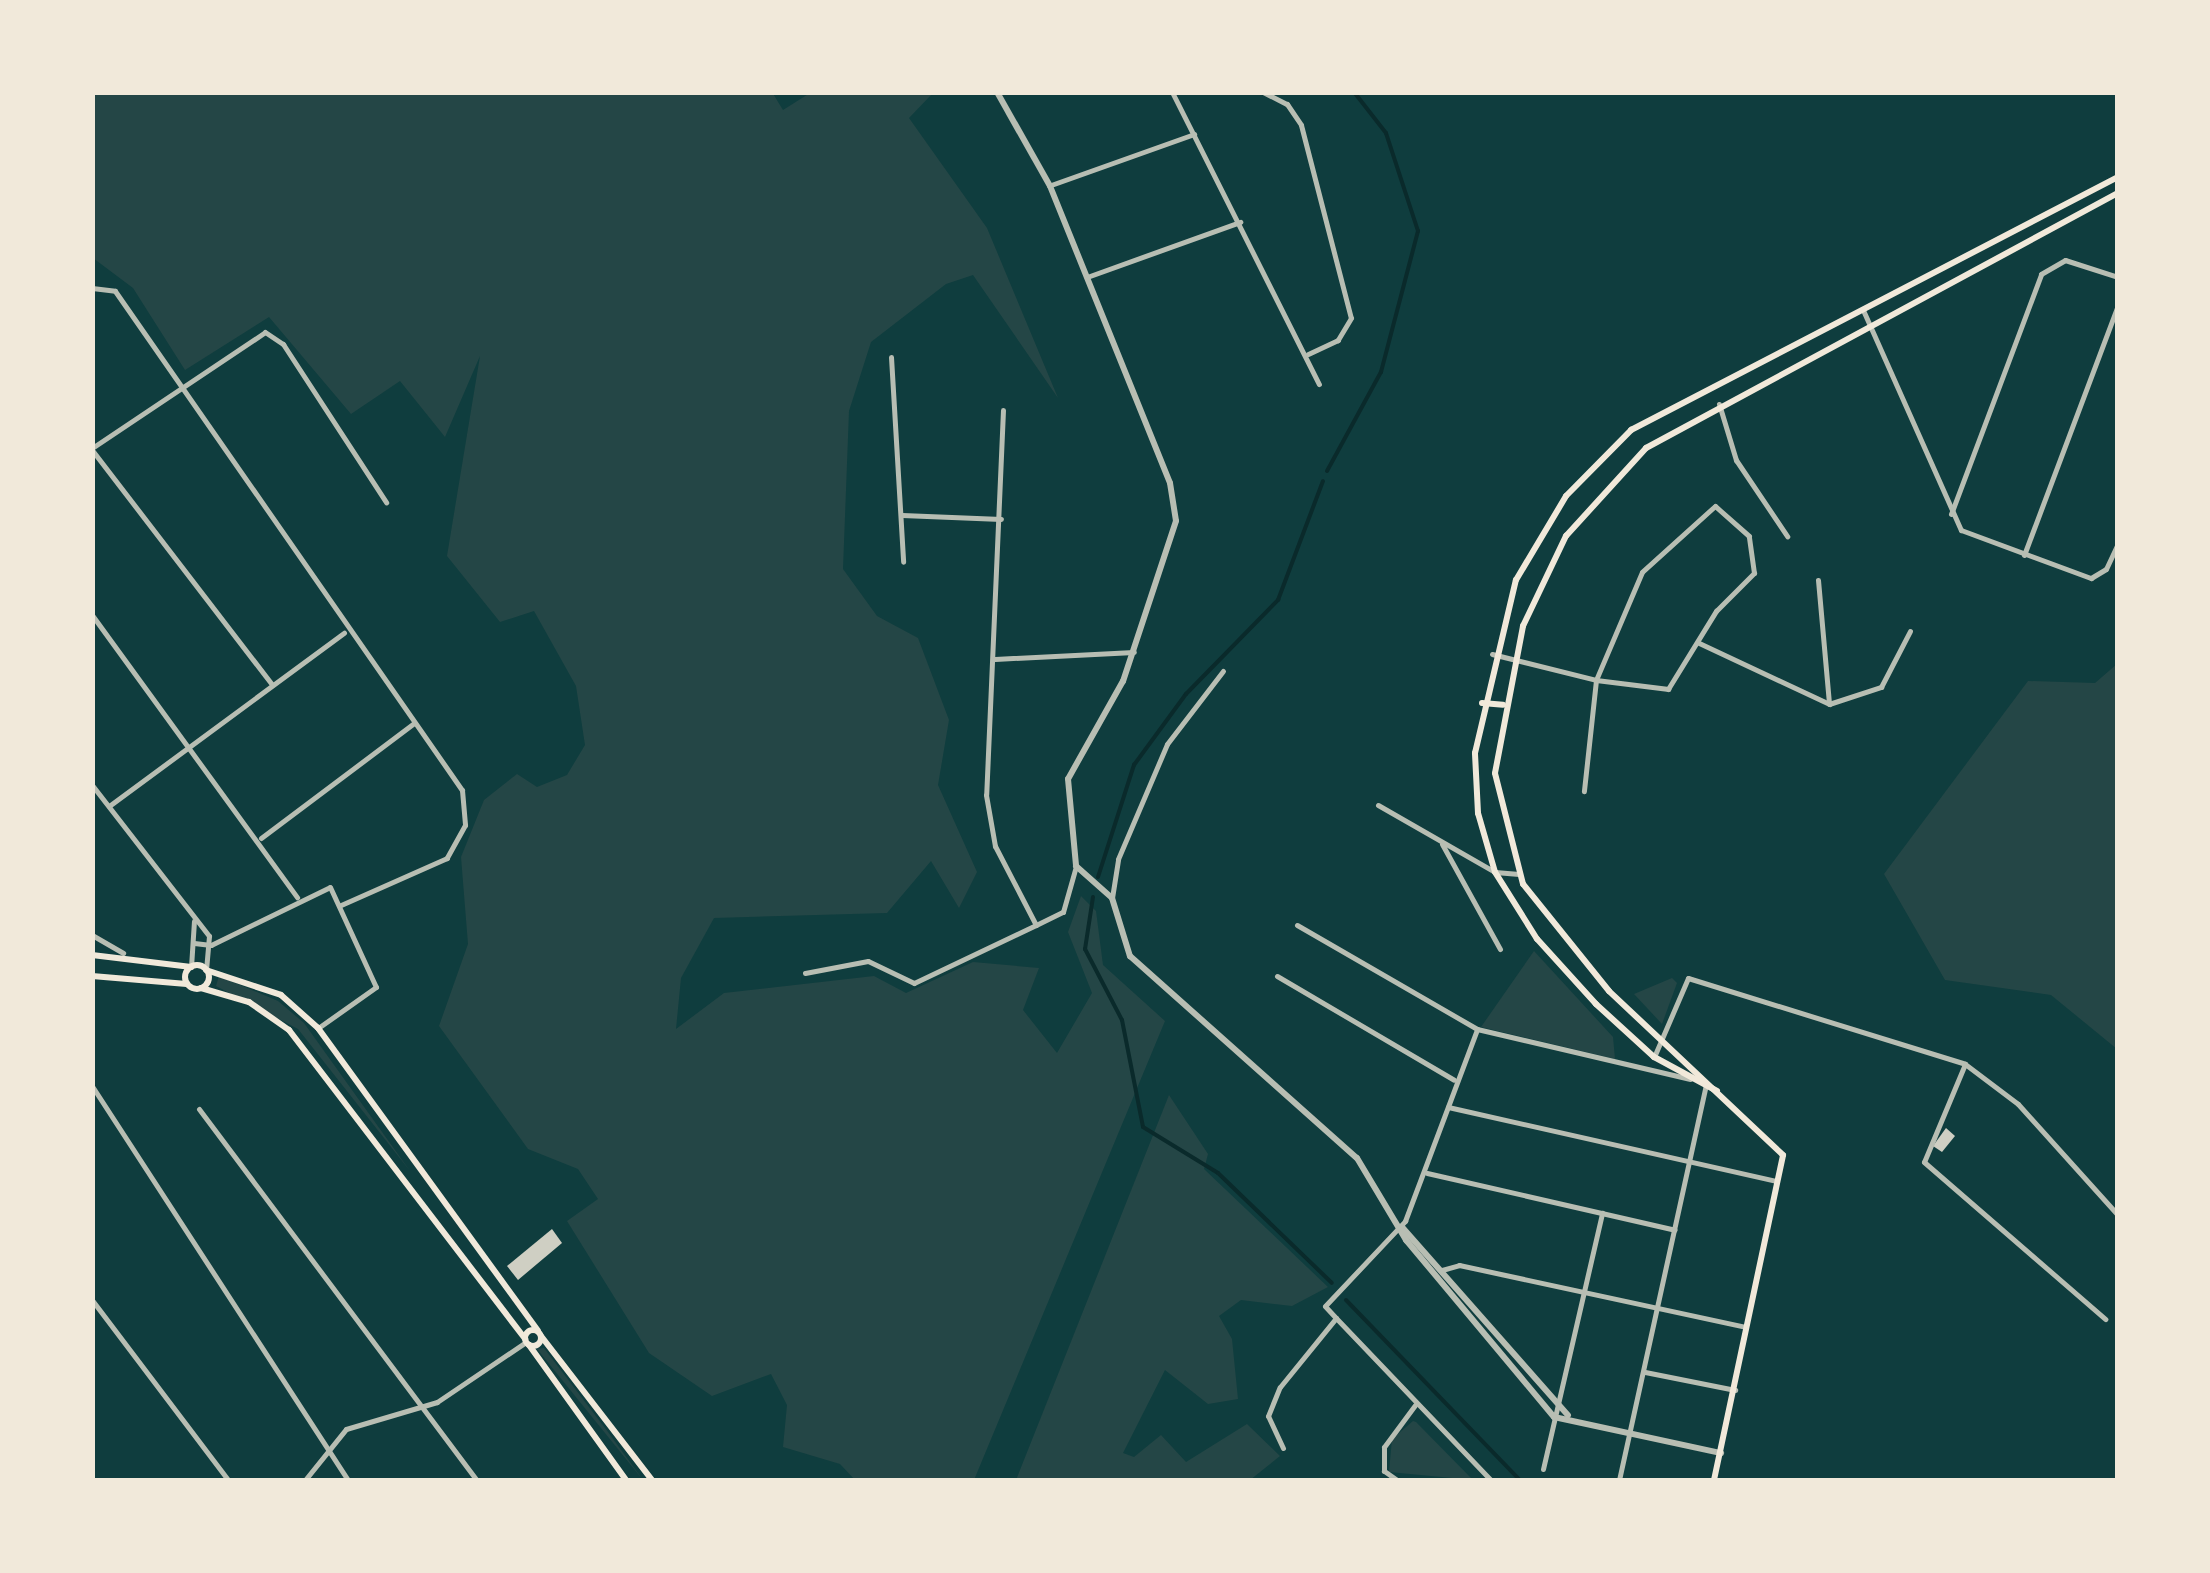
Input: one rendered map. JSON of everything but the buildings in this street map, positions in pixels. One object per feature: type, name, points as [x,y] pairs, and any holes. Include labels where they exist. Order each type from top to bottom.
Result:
[{"type":"main road","points":[[1706,1083],[1692,1080],[1654,1057],[1537,940],[1495,872],[1478,813],[1482,703],[1492,654],[1539,533],[1608,450],[1862,307],[2118,177]]},
{"type":"main road","points":[[2087,195],[2094,206]]},
{"type":"main road","points":[[1716,1478],[1745,1327],[1780,1182],[1777,1140],[1706,1083],[1550,927],[1519,874],[1495,772],[1514,660],[1545,576],[1589,504],[1646,448],[1719,404],[2117,195]]},
{"type":"main road","points":[[1482,703],[1504,705]]},
{"type":"main road","points":[[92,954],[123,953],[206,970],[281,996],[318,1028],[540,1334],[652,1480]]},
{"type":"main road","points":[[188,984],[191,967]]},
{"type":"main road","points":[[201,988],[206,970]]},
{"type":"main road","points":[[92,976],[188,984],[250,1002],[290,1030],[626,1480]]},
{"type":"main road","points":[[406,1183],[421,1172]]},
{"type":"main road","points":[[526,1342],[540,1334]]},
{"type":"main road","points":[[526,1342],[540,1334]]},
{"type":"street","points":[[806,973],[868,961],[914,983],[1063,912],[1076,866],[1068,780],[1134,652],[1176,521],[1170,483],[1050,186],[997,92]]},
{"type":"street","points":[[1172,92],[1320,384]]},
{"type":"street","points":[[1263,92],[1287,104],[1301,126],[1352,318],[1338,340],[1308,354]]},
{"type":"street","points":[[1050,186],[1194,134]]},
{"type":"street","points":[[1084,278],[1240,222]]},
{"type":"street","points":[[1950,517],[2040,274],[2065,260],[2118,277]]},
{"type":"street","points":[[92,288],[115,291],[344,633],[462,790],[465,825],[434,868],[341,905]]},
{"type":"street","points":[[2024,556],[2118,305]]},
{"type":"street","points":[[1862,307],[1950,517],[1974,539],[2091,578],[2118,543]]},
{"type":"street","points":[[272,684],[92,449],[265,332],[283,344],[386,502]]},
{"type":"street","points":[[891,357],[903,562]]},
{"type":"street","points":[[1719,404],[1736,460],[1787,536]]},
{"type":"street","points":[[1002,410],[1001,518],[986,795],[996,846],[1036,924]]},
{"type":"street","points":[[1492,654],[1596,680],[1668,689],[1757,565],[1730,510],[1703,513],[1642,572],[1596,680],[1584,791]]},
{"type":"street","points":[[902,516],[1001,518]]},
{"type":"street","points":[[1818,580],[1828,704]]},
{"type":"street","points":[[92,615],[193,743],[261,838],[297,897]]},
{"type":"street","points":[[1700,643],[1828,704],[1881,687],[1910,631]]},
{"type":"street","points":[[109,806],[344,633]]},
{"type":"street","points":[[994,659],[1134,652]]},
{"type":"street","points":[[1223,672],[1168,744],[1118,860],[1112,898],[1130,956],[1357,1158],[1435,1275],[1554,1417]]},
{"type":"street","points":[[261,838],[414,723]]},
{"type":"street","points":[[92,785],[211,945],[206,970]]},
{"type":"street","points":[[1378,805],[1495,872],[1519,874]]},
{"type":"street","points":[[1440,842],[1500,949]]},
{"type":"street","points":[[1076,866],[1112,898]]},
{"type":"street","points":[[194,943],[211,945],[297,897],[334,890],[376,987],[318,1028]]},
{"type":"street","points":[[191,967],[194,918]]},
{"type":"street","points":[[1297,925],[1477,1030],[1692,1080]]},
{"type":"street","points":[[92,936],[123,953]]},
{"type":"street","points":[[1277,976],[1454,1080]]},
{"type":"street","points":[[1654,1057],[1667,1044],[1688,978],[1964,1064],[2018,1104],[2118,1215]]},
{"type":"street","points":[[1477,1030],[1454,1080],[1428,1174],[1400,1226],[1325,1306],[1415,1405],[1491,1480]]},
{"type":"street","points":[[1964,1064],[1924,1162],[2106,1319]]},
{"type":"street","points":[[1619,1480],[1706,1083]]},
{"type":"street","points":[[92,1086],[324,1449],[348,1480]]},
{"type":"street","points":[[1448,1107],[1780,1182]]},
{"type":"street","points":[[199,1109],[477,1480]]},
{"type":"street","points":[[1428,1174],[1675,1230]]},
{"type":"street","points":[[1543,1469],[1602,1213]]},
{"type":"street","points":[[1400,1226],[1445,1268],[1570,1416]]},
{"type":"street","points":[[1435,1275],[1445,1268],[1745,1327]]},
{"type":"street","points":[[92,1300],[228,1480]]},
{"type":"street","points":[[1283,1448],[1268,1416],[1280,1387],[1336,1318]]},
{"type":"street","points":[[304,1480],[324,1449],[346,1429],[423,1405],[526,1342]]},
{"type":"street","points":[[1645,1372],[1735,1390]]},
{"type":"street","points":[[1397,1480],[1384,1472],[1384,1446],[1415,1405]]},
{"type":"street","points":[[1554,1417],[1570,1416],[1722,1453]]},
{"type":"shaded area","points":[[772,92],[783,110],[810,93],[933,93],[909,118],[987,228],[1058,398],[973,275],[946,284],[871,342],[849,411],[843,569],[877,616],[918,638],[949,720],[938,785],[977,872],[959,908],[931,861],[887,913],[714,918],[681,978],[676,1029],[724,993],[874,976],[906,993],[973,962],[1039,968],[1023,1010],[1057,1053],[1092,993],[1068,932],[1081,896],[1096,911],[1103,965],[1165,1021],[974,1480],[855,1480],[840,1464],[783,1447],[787,1405],[771,1374],[712,1396],[649,1353],[567,1221],[598,1199],[578,1169],[528,1149],[439,1026],[468,944],[461,857],[484,800],[517,774],[537,787],[567,775],[585,745],[576,686],[534,611],[500,622],[447,556],[480,356],[445,437],[400,381],[351,414],[269,317],[185,370],[133,288],[93,258],[93,93]]},
{"type":"shaded area","points":[[2117,664],[2117,1049],[2051,995],[1945,980],[1884,874],[2028,681],[2095,683]]},
{"type":"shaded area","points":[[1534,951],[1613,1037],[1615,1059],[1481,1027]]},
{"type":"shaded area","points":[[219,976],[278,1001],[304,1023],[410,1171],[298,1029],[216,986]]},
{"type":"shaded area","points":[[1672,978],[1677,983],[1662,1024],[1634,994]]},
{"type":"shaded area","points":[[1169,1095],[1208,1154],[1204,1169],[1328,1287],[1292,1306],[1241,1300],[1219,1316],[1232,1339],[1238,1399],[1208,1404],[1165,1370],[1123,1453],[1134,1457],[1161,1435],[1186,1462],[1247,1424],[1280,1456],[1250,1480],[1016,1480]]},
{"type":"shaded area","points":[[544,1348],[608,1432],[643,1480],[537,1349]]},
{"type":"shaded area","points":[[1413,1421],[1473,1480],[1389,1472],[1392,1439]]},
{"type":"waterway","points":[[1327,471],[1381,372],[1418,231],[1386,133],[1354,92]]},
{"type":"waterway","points":[[1098,877],[1134,765],[1186,694],[1278,600],[1323,481]]},
{"type":"waterway","points":[[1093,897],[1085,949],[1122,1020],[1143,1127],[1218,1173],[1332,1283]]},
{"type":"waterway","points":[[1346,1300],[1520,1480]]}]
